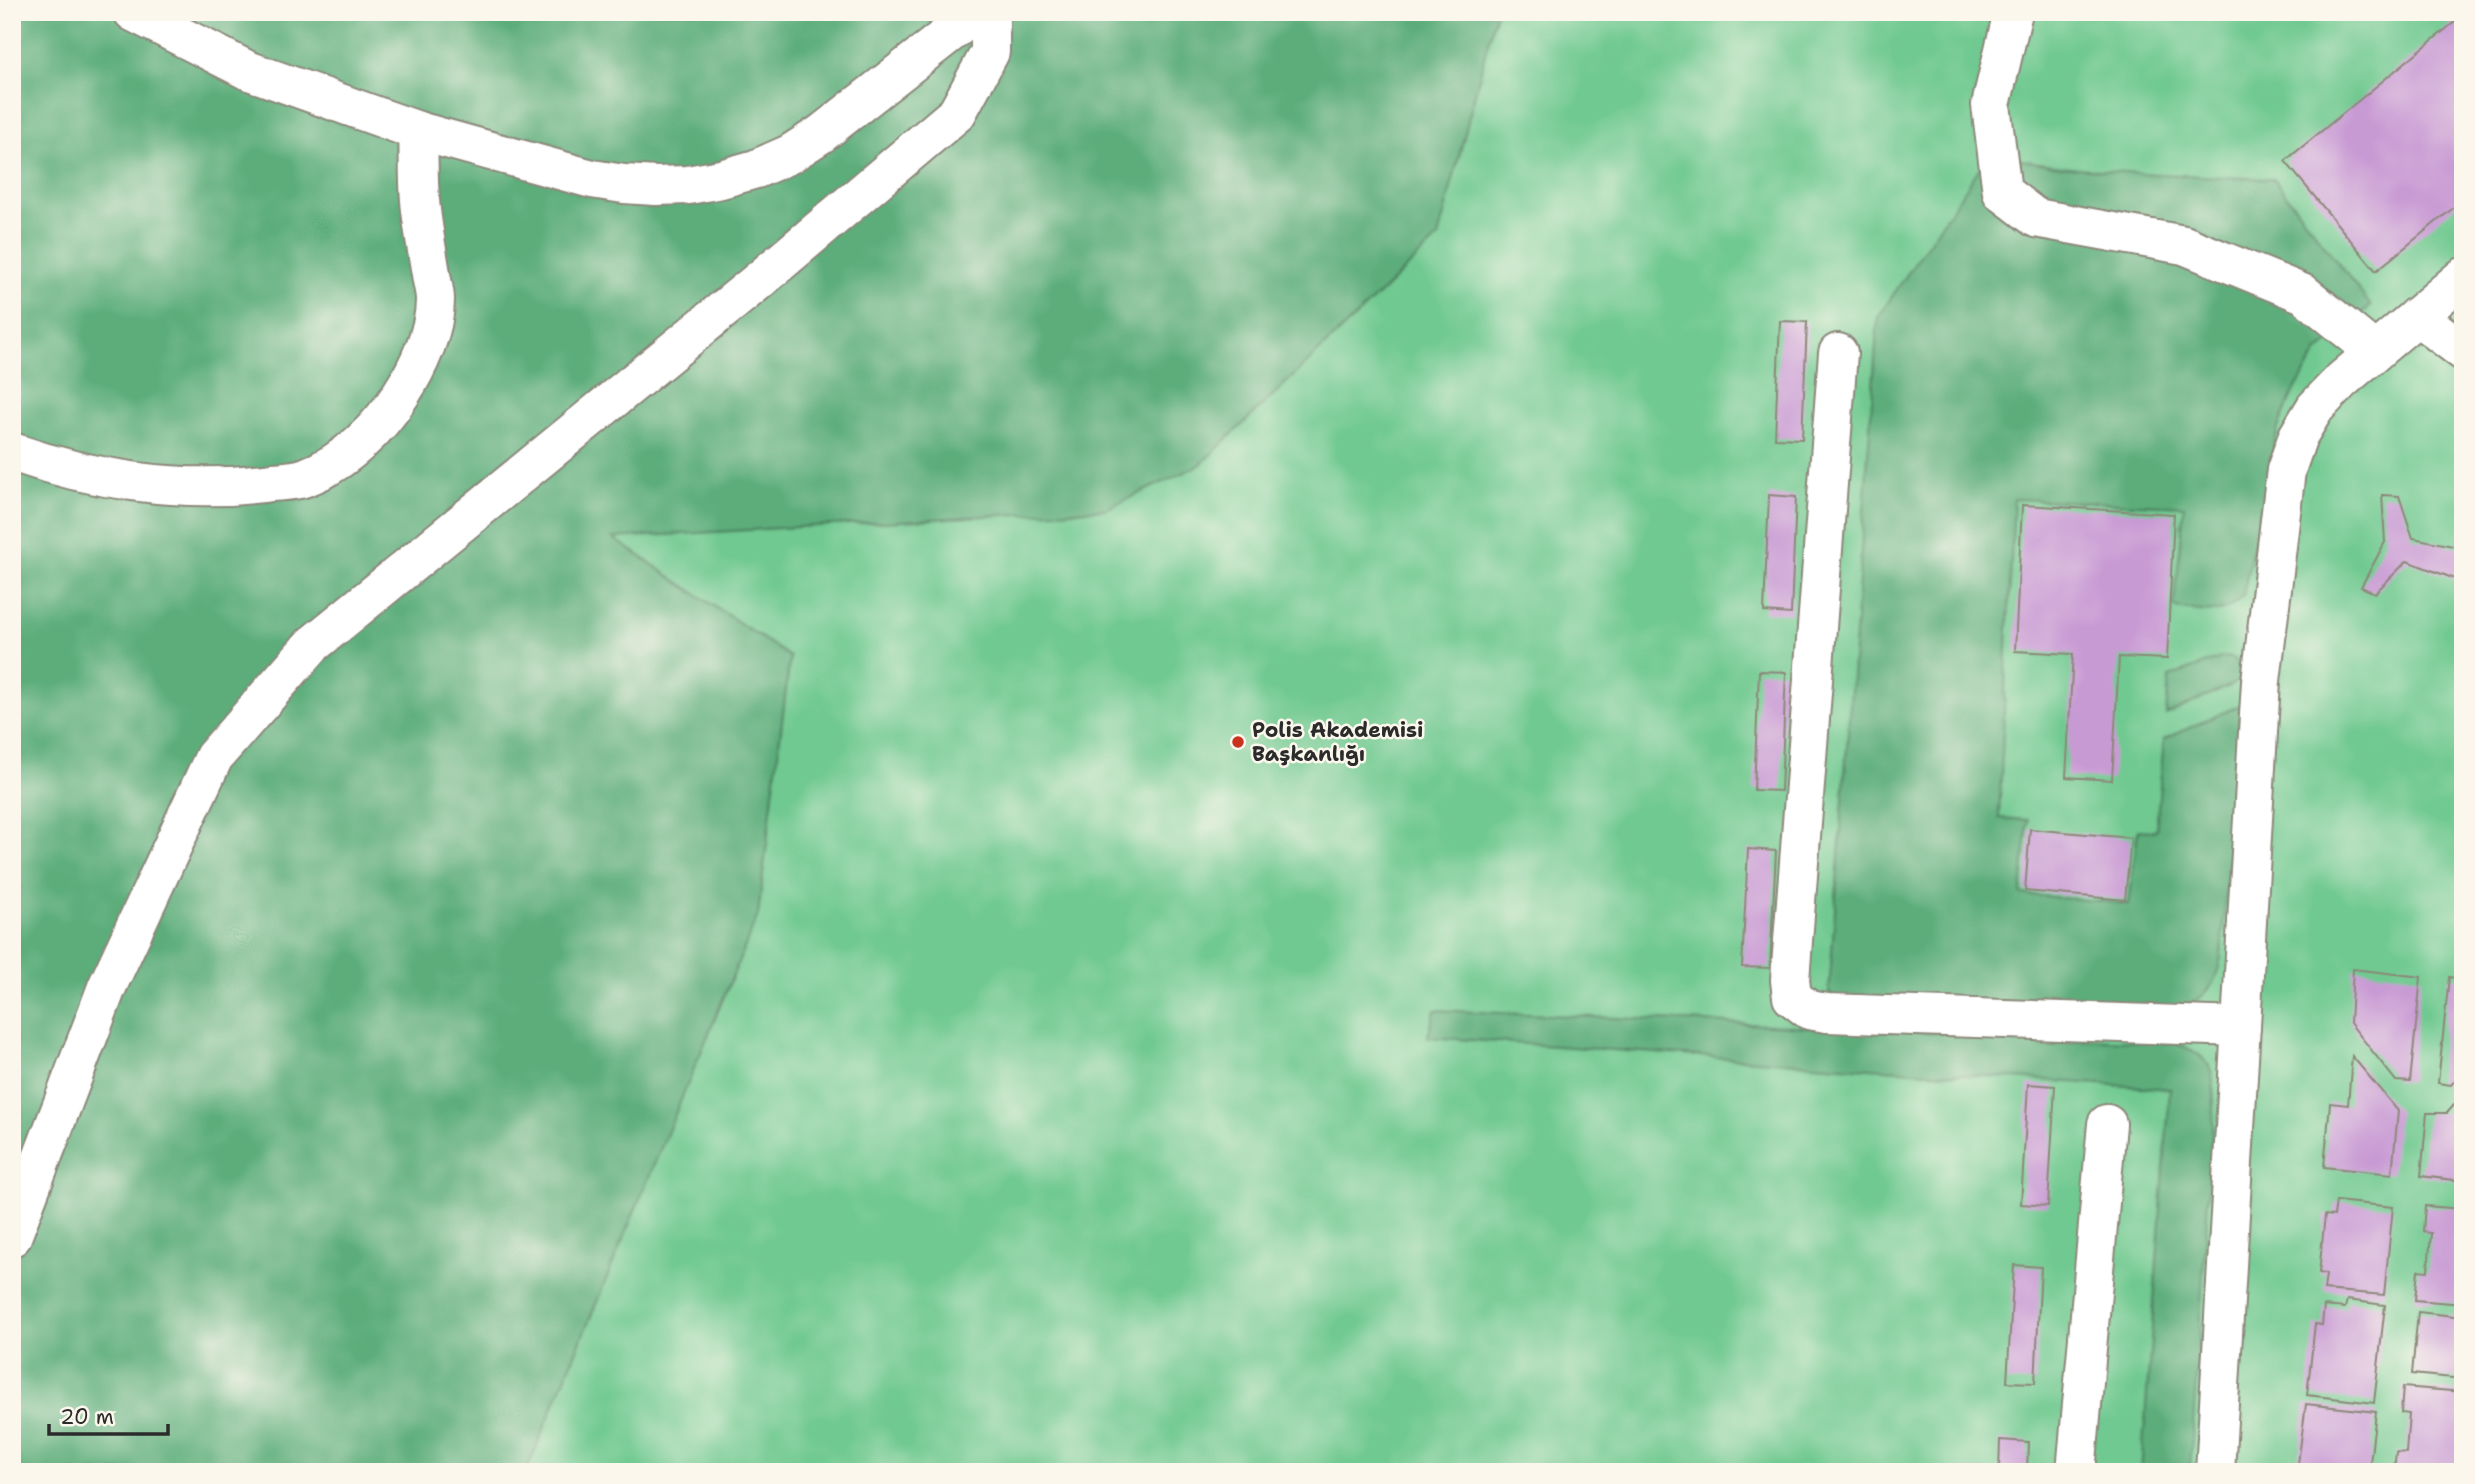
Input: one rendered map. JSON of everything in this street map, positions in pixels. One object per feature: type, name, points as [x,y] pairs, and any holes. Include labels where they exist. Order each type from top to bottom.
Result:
[{"type":"lane","points":[[134,12],[247,70],[418,131],[592,179],[667,186],[720,179],[756,169],[790,154],[821,134],[977,12]]},
{"type":"lane","points":[[12,1237],[107,987],[214,757],[312,645],[757,282],[957,113],[990,52],[990,12]]},
{"type":"lane","points":[[2013,12],[1991,105],[2002,192],[2036,218],[2184,245],[2304,294],[2375,352]]},
{"type":"lane","points":[[12,452],[91,474],[145,483],[198,486],[305,478],[355,447],[376,428],[395,405],[410,381],[431,328],[435,300],[420,200],[418,131]]},
{"type":"lane","points":[[2215,1472],[2261,681],[2286,470],[2298,436],[2315,408],[2342,380],[2463,277]]},
{"type":"lane","points":[[2417,316],[2463,351]]},
{"type":"lane","points":[[1838,353],[1790,980],[1792,997],[1809,1010],[1827,1013],[2241,1027]]},
{"type":"lane","points":[[2076,1472],[2107,1124]]},
{"type":"green space","name":"Polis Akademisi Başkanlığı","points":[[12,12],[2463,12],[2463,1472],[12,1472]]},
{"type":"green space","points":[[12,12],[1496,12],[1438,238],[1200,465],[1106,509],[613,538],[790,657],[758,915],[526,1472],[12,1472]]},
{"type":"green space","points":[[1989,154],[2095,170],[2274,179],[2371,306],[2317,353],[2290,399],[2278,428],[2243,595],[2228,608],[2212,612],[2174,608],[2184,506],[2014,499],[1999,818],[2028,820],[2021,894],[2129,904],[2138,830],[2156,831],[2164,739],[2240,705],[2221,957],[2213,984],[2208,990],[2195,1001],[2177,1008],[1838,999],[1829,993],[1878,317]]},
{"type":"green space","points":[[2223,657],[2233,658],[2239,666],[2240,679],[2166,715],[2169,677]]},
{"type":"green space","points":[[1435,1010],[2175,1043],[2198,1054],[2210,1067],[2214,1109],[2190,1472],[2141,1472],[2170,1089],[1428,1037]]},
{"type":"building","points":[[2463,15],[2463,200],[2376,271],[2285,161]]},
{"type":"building","points":[[1780,321],[1807,322],[1802,439],[1775,438]]},
{"type":"building","points":[[1769,495],[1796,497],[1791,614],[1764,612]]},
{"type":"building","points":[[2382,495],[2399,496],[2413,538],[2463,548],[2463,582],[2407,561],[2375,593],[2361,587],[2385,542]]},
{"type":"building","points":[[2022,505],[2174,514],[2167,659],[2119,657],[2112,780],[2066,777],[2073,654],[2015,651]]},
{"type":"building","points":[[1759,671],[1786,672],[1781,791],[1754,790]]},
{"type":"building","points":[[2030,829],[2131,838],[2125,900],[2025,891]]},
{"type":"building","points":[[1748,849],[1776,851],[1770,968],[1742,967]]},
{"type":"building","points":[[2353,969],[2421,977],[2410,1082],[2396,1081],[2350,1023]]},
{"type":"building","points":[[2449,977],[2463,979],[2463,1071],[2451,1085],[2438,1083]]},
{"type":"building","points":[[2352,1056],[2398,1111],[2392,1174],[2324,1167],[2330,1103],[2348,1105]]},
{"type":"building","points":[[2028,1084],[2055,1086],[2048,1206],[2021,1204]]},
{"type":"building","points":[[2463,1095],[2463,1181],[2421,1176],[2427,1113],[2447,1113]]},
{"type":"building","points":[[2336,1201],[2393,1207],[2384,1295],[2324,1290],[2326,1274],[2319,1273],[2325,1215],[2334,1216]]},
{"type":"building","points":[[2425,1206],[2463,1209],[2463,1304],[2415,1300],[2418,1270],[2428,1271],[2431,1233],[2423,1232]]},
{"type":"building","points":[[2014,1265],[2041,1267],[2035,1383],[2007,1382]]},
{"type":"building","points":[[2347,1300],[2385,1305],[2374,1403],[2307,1395],[2315,1324],[2322,1325],[2324,1306],[2345,1308]]},
{"type":"building","points":[[2418,1312],[2463,1317],[2463,1379],[2412,1374]]},
{"type":"building","points":[[2403,1387],[2463,1392],[2462,1472],[2394,1472],[2396,1452],[2406,1453],[2409,1414],[2401,1413]]},
{"type":"building","points":[[2306,1404],[2376,1412],[2369,1472],[2297,1471]]},
{"type":"building","points":[[2000,1440],[2028,1442],[2027,1472],[1999,1472]]},
{"type":"place","name":"Polis Akademisi Başkanlığı","points":[[1238,742]]}]
